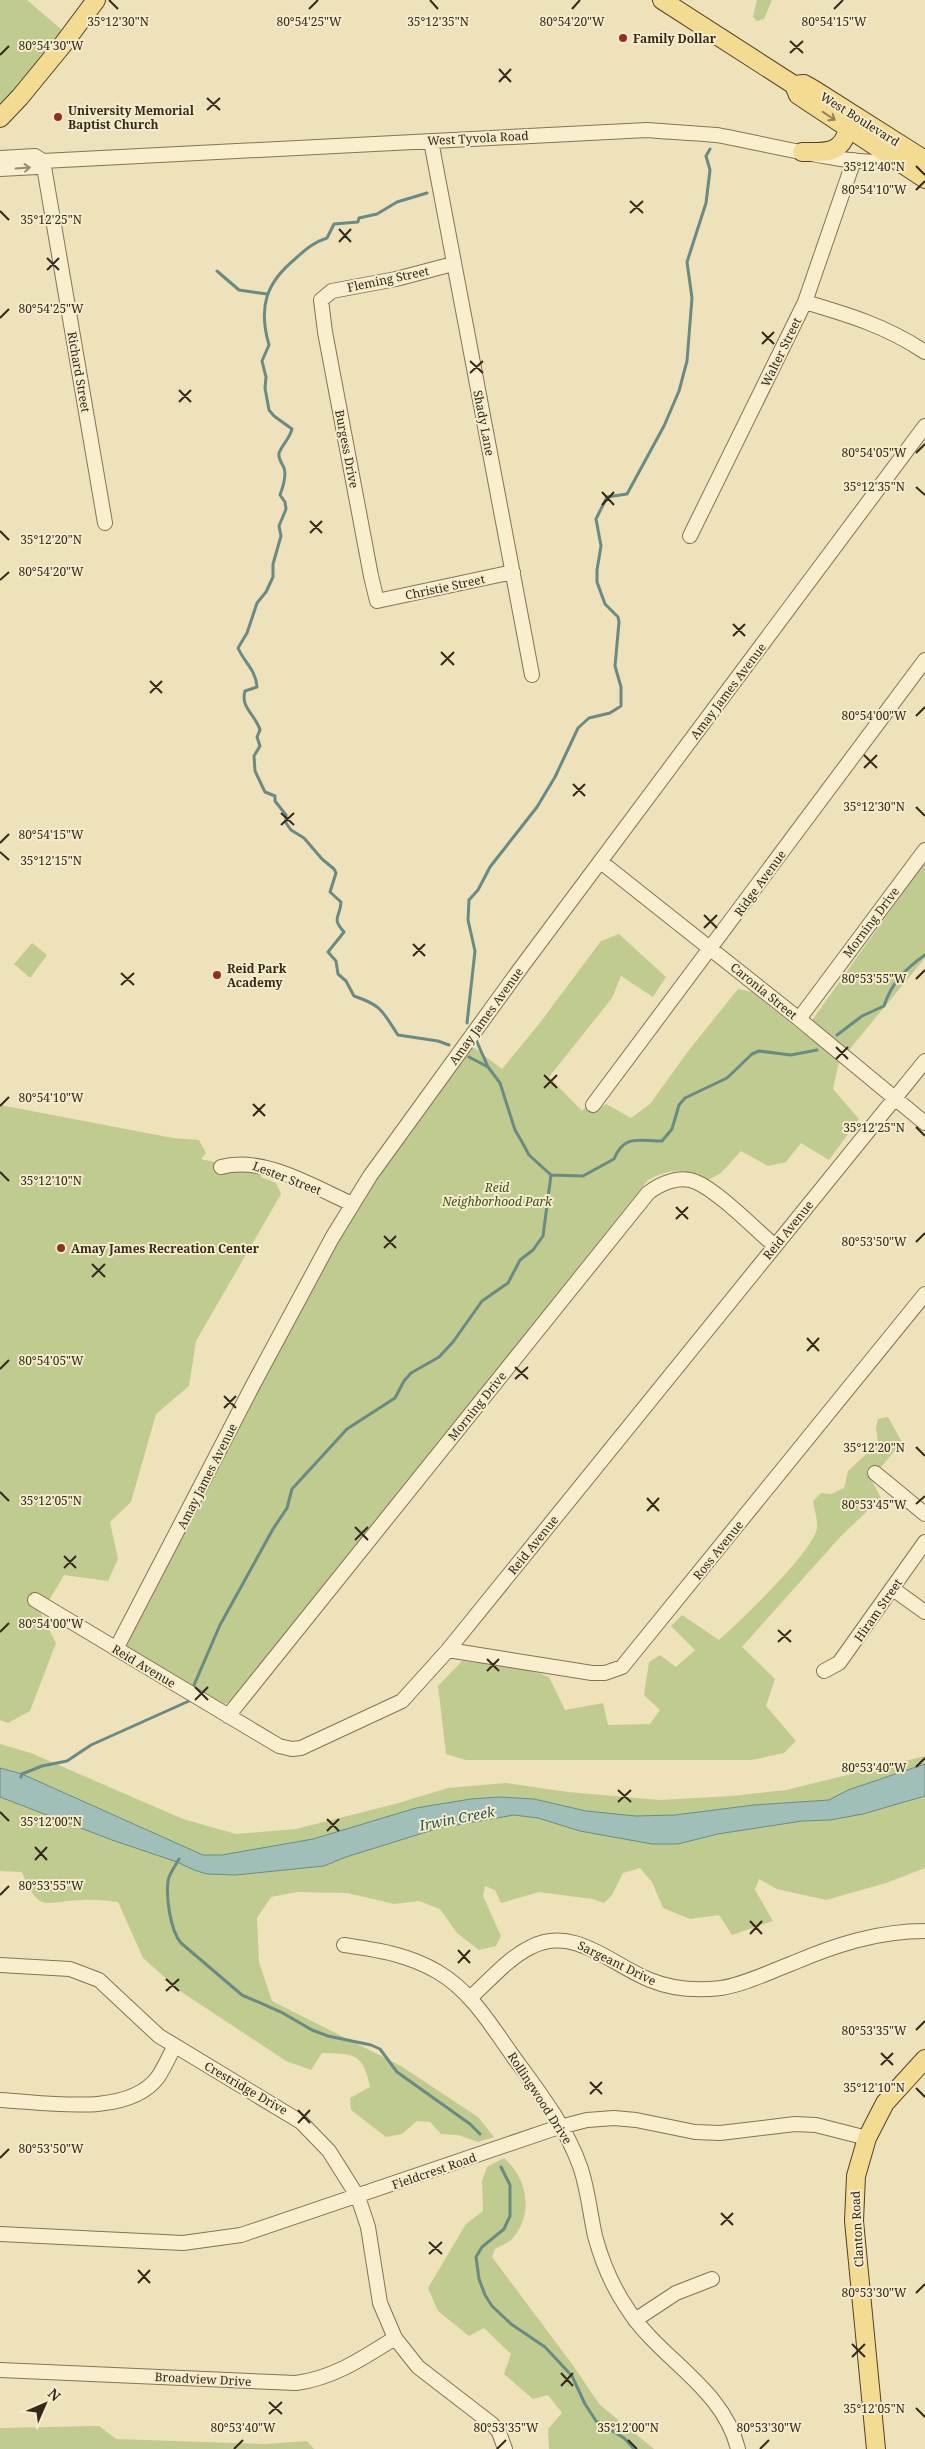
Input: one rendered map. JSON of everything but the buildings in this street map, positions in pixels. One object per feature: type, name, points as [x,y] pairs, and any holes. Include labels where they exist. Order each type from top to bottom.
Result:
[{"type":"main road","points":[[0,118],[55,54],[96,0]]},
{"type":"main road","name":"West Boulevard","points":[[662,0],[794,85],[798,95],[848,129],[900,153],[925,160]]},
{"type":"main road","name":"West Boulevard","points":[[794,85],[804,84],[900,153],[925,179]]},
{"type":"main road","points":[[802,152],[832,151],[843,142],[848,129]]},
{"type":"main road","name":"Clanton Road","points":[[876,2449],[854,2196],[856,2176],[867,2138],[885,2103],[925,2059]]},
{"type":"street","name":"West Tyvola Road","points":[[0,158],[35,156],[43,161],[647,130],[716,135],[854,160],[900,153]]},
{"type":"street","name":"Shady Lane","points":[[431,141],[532,675]]},
{"type":"street","name":"Walter Street","points":[[690,536],[805,302],[854,160]]},
{"type":"street","name":"West Tyvola Road","points":[[0,169],[37,167],[43,161]]},
{"type":"street","name":"Richard Street","points":[[43,161],[105,523]]},
{"type":"street","name":"Fleming Street","points":[[323,297],[332,291],[396,279],[453,264]]},
{"type":"street","name":"Burgess Drive","points":[[323,297],[321,303],[325,332],[377,601]]},
{"type":"street","points":[[805,302],[871,322],[889,330],[925,352]]},
{"type":"street","name":"Amay James Avenue","points":[[116,1649],[253,1385],[352,1204],[401,1131],[925,426]]},
{"type":"street","name":"Christie Street","points":[[377,601],[513,572]]},
{"type":"street","name":"Ridge Avenue","points":[[593,1105],[925,660]]},
{"type":"street","name":"Morning Drive","points":[[799,1019],[925,850]]},
{"type":"street","name":"Caronia Street","points":[[601,862],[799,1019],[925,1124]]},
{"type":"street","name":"Reid Avenue","points":[[35,1600],[279,1746],[292,1749],[301,1748],[402,1701],[448,1650],[925,1061]]},
{"type":"street","name":"Lester Street","points":[[221,1167],[238,1163],[257,1164],[352,1204]]},
{"type":"street","name":"Morning Drive","points":[[228,1716],[648,1193],[662,1184],[677,1180],[696,1182],[709,1190],[775,1246]]},
{"type":"street","name":"Ross Avenue","points":[[448,1650],[592,1673],[604,1673],[622,1667],[925,1294]]},
{"type":"street","points":[[875,1473],[925,1514]]},
{"type":"street","name":"Hiram Street","points":[[824,1671],[839,1663],[925,1542]]},
{"type":"street","points":[[893,1589],[925,1612]]},
{"type":"street","name":"Sargeant Drive","points":[[470,1998],[520,1953],[550,1941],[562,1940],[588,1947],[635,1974],[661,1984],[701,1990],[743,1983],[828,1948],[853,1940],[925,1931]]},
{"type":"street","name":"Rollingwood Drive","points":[[344,1945],[386,1951],[416,1961],[445,1976],[470,1998],[562,2127],[581,2169],[604,2265],[616,2291],[635,2320],[716,2403],[731,2428],[738,2449]]},
{"type":"street","name":"Crestridge Drive","points":[[0,1965],[63,1968],[85,1973],[110,1988],[141,2020],[174,2047],[288,2112],[301,2122],[329,2151],[358,2197],[368,2226],[380,2303],[395,2338],[418,2367],[492,2424],[499,2432],[505,2449]]},
{"type":"street","points":[[0,2100],[99,2105],[127,2099],[146,2088],[157,2078],[174,2047]]},
{"type":"street","name":"Fieldcrest Road","points":[[0,2234],[170,2243],[210,2241],[268,2227],[587,2120],[614,2118],[636,2120],[695,2132],[720,2133],[795,2124],[816,2125],[837,2128],[867,2138]]},
{"type":"street","points":[[635,2320],[676,2292],[712,2279]]},
{"type":"street","name":"Broadview Drive","points":[[0,2370],[296,2383],[324,2377],[342,2370],[395,2338]]},
{"type":"green space","points":[[0,0],[27,0],[62,30],[26,83],[0,103]]},
{"type":"green space","points":[[757,0],[772,0],[764,19],[757,21],[753,17]]},
{"type":"green space","name":"Reid Neighborhood Park","points":[[925,862],[925,958],[839,1062],[833,1089],[859,1119],[829,1160],[801,1143],[786,1162],[768,1166],[741,1151],[721,1173],[708,1180],[692,1173],[678,1171],[664,1173],[648,1180],[230,1702],[225,1704],[219,1702],[123,1645],[349,1216],[472,1046],[502,1069],[539,1024],[601,941],[619,934],[666,977],[653,997],[621,976],[612,998],[549,1077],[582,1111],[590,1102],[598,1109],[606,1104],[631,1118],[650,1104],[689,1050],[738,989],[752,992],[803,1033]]},
{"type":"green space","points":[[32,943],[47,955],[31,977],[29,977],[14,964]]},
{"type":"green space","points":[[0,1105],[173,1138],[199,1140],[206,1153],[201,1159],[263,1173],[261,1177],[276,1183],[281,1194],[196,1341],[189,1386],[156,1414],[131,1502],[110,1522],[118,1559],[108,1581],[64,1575],[41,1614],[56,1643],[30,1711],[8,1723],[0,1720]]},
{"type":"green space","points":[[888,1417],[902,1442],[871,1479],[881,1498],[841,1536],[742,1647],[775,1679],[766,1706],[796,1741],[784,1753],[752,1760],[466,1760],[446,1754],[438,1686],[462,1661],[522,1667],[549,1677],[565,1710],[603,1703],[608,1725],[650,1724],[660,1710],[644,1695],[649,1662],[660,1655],[676,1667],[695,1650],[671,1626],[682,1615],[719,1640],[742,1618],[790,1569],[813,1539],[817,1525],[813,1501],[821,1493],[831,1494],[844,1488],[848,1471],[878,1443],[876,1428],[878,1419]]},
{"type":"green space","points":[[0,1744],[31,1753],[183,1819],[236,1834],[296,1829],[395,1804],[448,1788],[506,1783],[568,1792],[659,1800],[731,1796],[786,1790],[925,1756],[925,1764],[848,1790],[829,1800],[754,1805],[675,1815],[636,1816],[586,1811],[534,1799],[499,1797],[471,1799],[416,1808],[313,1839],[222,1855],[203,1855],[22,1774],[0,1768]]},
{"type":"green space","points":[[925,1796],[925,1868],[886,1883],[826,1900],[777,1889],[759,1879],[755,1890],[773,1921],[732,1935],[719,1915],[690,1919],[663,1908],[652,1882],[640,1868],[623,1873],[612,1895],[604,1903],[592,1899],[539,1892],[501,1903],[495,1890],[485,1886],[483,1896],[501,1936],[496,1946],[479,1950],[457,1933],[440,1909],[419,1901],[394,1904],[347,1893],[297,1892],[271,1897],[257,1918],[259,1962],[272,2001],[401,2066],[478,2117],[494,2137],[478,2142],[458,2135],[441,2134],[430,2122],[417,2121],[402,2134],[386,2137],[351,2110],[350,2098],[370,2087],[364,2067],[355,2057],[322,2053],[311,2070],[286,2061],[180,1991],[143,1958],[118,1902],[86,1900],[44,1902],[34,1895],[22,1872],[0,1871],[0,1797],[112,1840],[177,1862],[194,1870],[207,1874],[236,1875],[324,1866],[346,1857],[439,1828],[514,1815],[538,1818],[580,1831],[652,1844],[678,1844],[718,1834],[863,1814]]},
{"type":"green space","points":[[504,2158],[518,2176],[523,2187],[525,2208],[519,2229],[512,2239],[495,2249],[492,2257],[572,2364],[600,2405],[654,2449],[549,2449],[548,2429],[562,2413],[548,2395],[533,2399],[504,2374],[511,2354],[484,2328],[469,2336],[438,2311],[428,2288],[466,2224],[483,2211],[482,2181],[487,2167]]},
{"type":"green space","points":[[99,2426],[116,2439],[265,2444],[307,2441],[314,2449],[0,2449],[0,2428]]},
{"type":"water","name":"Irwin Creek","points":[[925,1764],[925,1796],[863,1814],[830,1820],[802,1821],[718,1834],[678,1844],[652,1844],[580,1831],[538,1818],[514,1815],[439,1828],[346,1857],[324,1866],[236,1875],[207,1874],[194,1870],[177,1862],[112,1840],[0,1797],[0,1768],[22,1774],[203,1855],[222,1855],[313,1839],[416,1808],[471,1799],[499,1797],[534,1799],[586,1811],[636,1816],[675,1815],[754,1805],[829,1800],[848,1790]]},
{"type":"waterway","points":[[467,1023],[475,951],[468,920],[469,900],[478,890],[490,867],[537,807],[555,777],[578,728],[589,718],[610,713],[621,706],[621,687],[615,666],[619,622],[618,617],[605,604],[597,582],[601,546],[596,519],[607,497],[627,494],[664,426],[679,391],[687,361],[692,298],[687,262],[706,203],[710,170],[706,156],[710,149]]},
{"type":"waterway","points":[[427,193],[397,202],[377,214],[359,218],[358,222],[334,224],[327,238],[303,252],[285,268],[271,287],[267,297],[264,319],[269,345],[262,361],[266,377],[265,388],[269,410],[292,429],[279,453],[285,474],[280,495],[285,502],[286,509],[279,526],[281,536],[273,564],[273,577],[266,592],[257,603],[247,633],[238,648],[252,671],[257,687],[245,691],[244,697],[246,707],[260,730],[257,737],[260,746],[254,756],[255,771],[265,792],[275,796],[275,801],[286,815],[286,823],[291,830],[304,838],[336,873],[330,892],[341,902],[337,920],[344,932],[328,952],[336,961],[338,974],[346,981],[354,996],[371,1003],[381,1010],[398,1035],[438,1041],[449,1045]]},
{"type":"waterway","points":[[217,271],[239,290],[267,294]]},
{"type":"waterway","points":[[837,1035],[862,1016],[884,1006],[895,984],[911,966],[925,955]]},
{"type":"waterway","points":[[477,1042],[488,1067],[500,1083],[515,1130],[529,1155],[551,1175],[583,1176],[614,1159],[622,1146],[628,1142],[639,1140],[662,1141],[672,1129],[679,1105],[685,1098],[727,1078],[752,1054],[759,1051],[791,1055],[817,1050]]},
{"type":"waterway","points":[[469,1057],[488,1067]]},
{"type":"waterway","points":[[194,1685],[220,1625],[273,1529],[287,1508],[292,1489],[347,1429],[395,1398],[404,1381],[411,1373],[439,1357],[453,1342],[482,1301],[508,1283],[520,1260],[533,1250],[543,1236],[551,1175]]},
{"type":"waterway","points":[[21,1777],[22,1774],[42,1766],[67,1761],[91,1745],[189,1701]]},
{"type":"waterway","points":[[179,1859],[169,1878],[168,1896],[174,1930],[181,1943],[242,1995],[281,2012],[312,2030],[380,2049],[397,2072],[470,2124],[480,2134]]},
{"type":"waterway","points":[[501,2167],[510,2185],[510,2216],[504,2229],[482,2247],[476,2257],[479,2279],[485,2295],[492,2306],[511,2324],[545,2347],[572,2376],[585,2404],[596,2421],[624,2438],[634,2449]]},
{"type":"place","name":"Family Dollar","points":[[623,38]]},
{"type":"place","name":"University Memorial Baptist Church","points":[[58,117]]},
{"type":"place","name":"Reid Park Academy","points":[[217,975]]},
{"type":"place","name":"Amay James Recreation Center","points":[[61,1248]]}]
